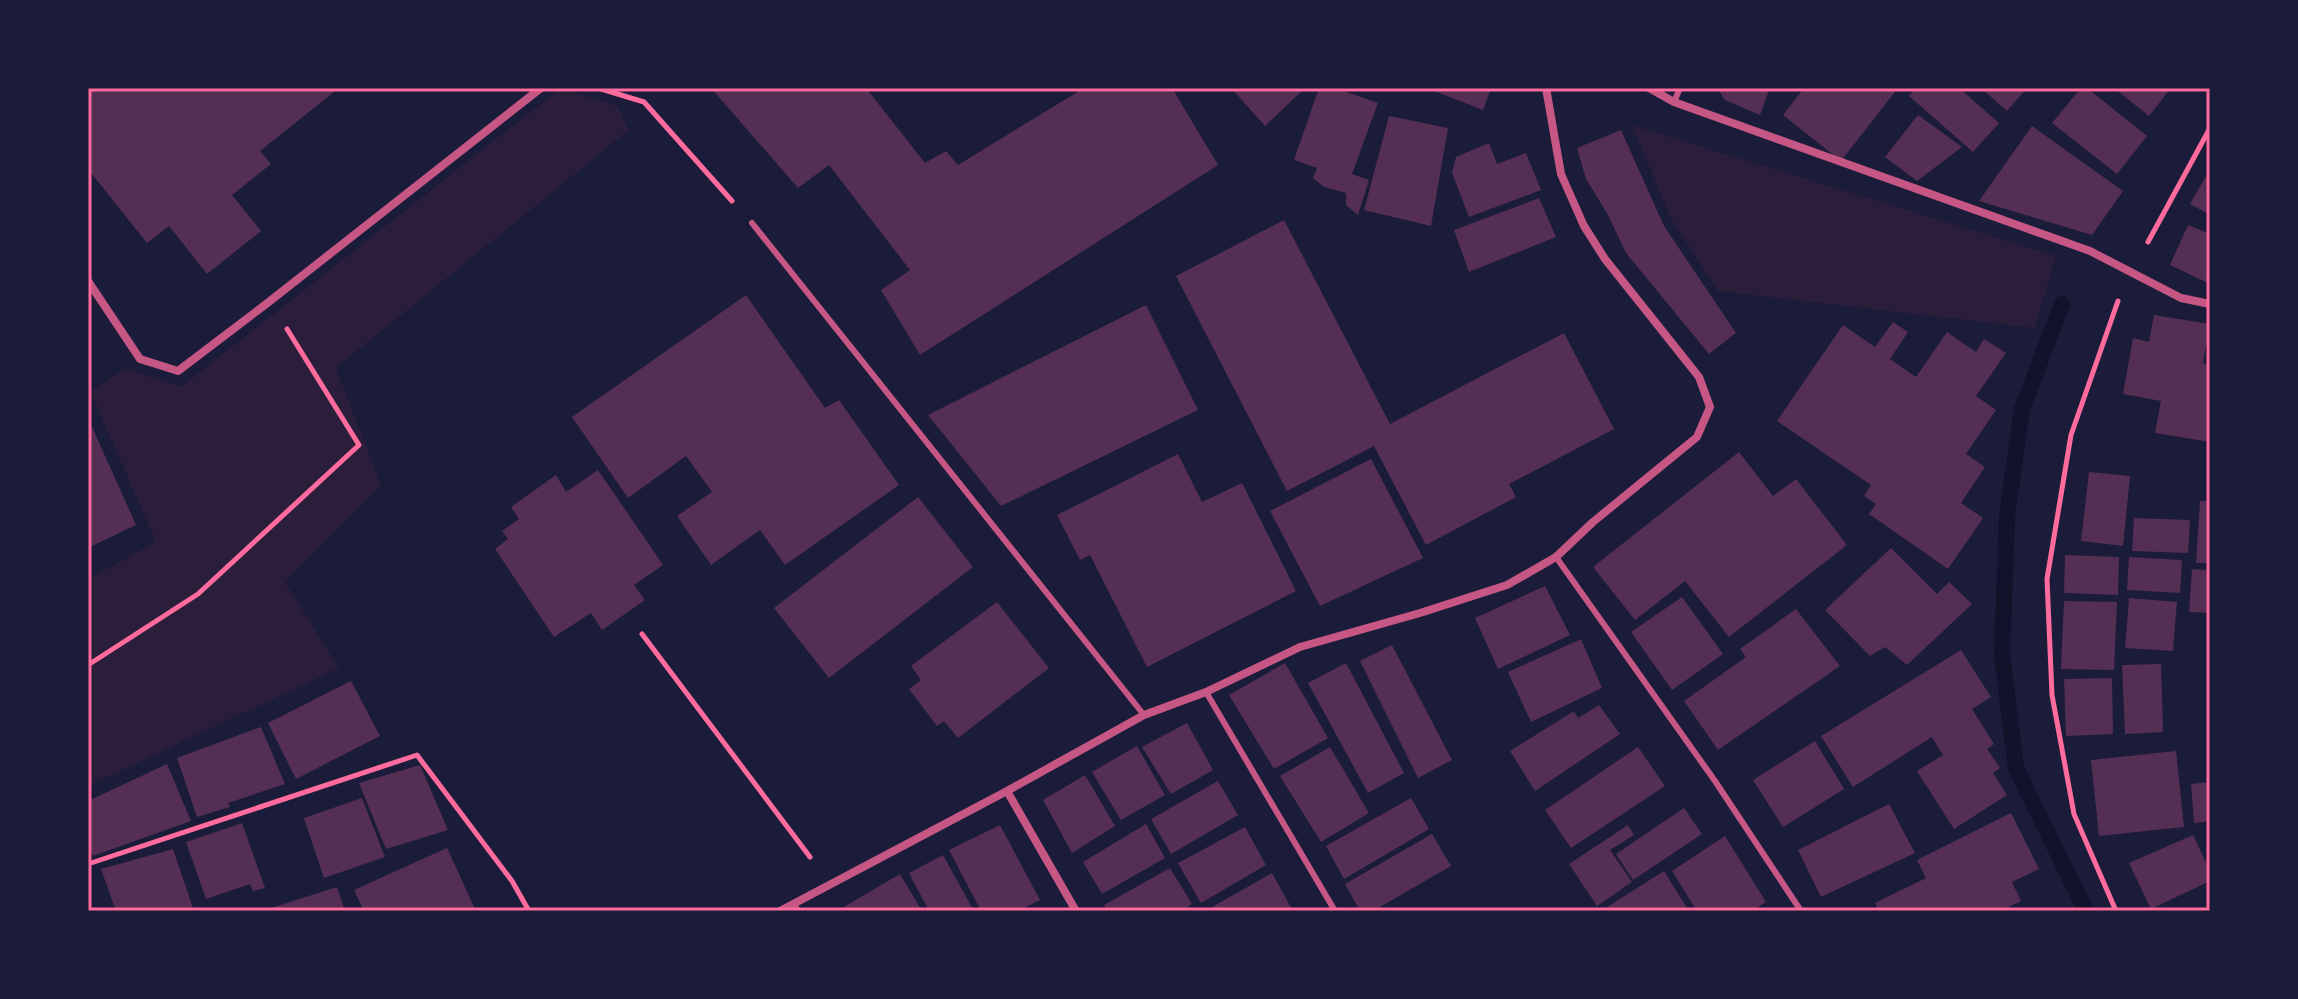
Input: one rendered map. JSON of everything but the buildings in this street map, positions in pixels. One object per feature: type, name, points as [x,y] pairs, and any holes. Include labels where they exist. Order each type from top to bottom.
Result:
[{"type":"street","points":[[88,281],[140,359],[178,371],[541,88]]},
{"type":"street","points":[[780,911],[796,908],[832,885],[1144,715],[1206,692],[1300,647],[1507,585],[1556,557],[1593,522],[1697,437],[1710,407],[1699,377],[1605,259],[1584,226],[1561,174],[1546,88]]},
{"type":"street","points":[[1649,88],[1674,102],[2090,251],[2181,298],[2210,304]]},
{"type":"street","points":[[1007,791],[1076,911]]},
{"type":"lane","points":[[1674,102],[1680,88]]},
{"type":"lane","points":[[752,223],[1144,715]]},
{"type":"lane","points":[[1556,557],[1715,781],[1801,911]]},
{"type":"lane","points":[[1206,692],[1335,911]]},
{"type":"path","points":[[598,88],[644,102],[752,223]]},
{"type":"path","points":[[2116,911],[2074,814],[2052,695],[2047,579],[2071,435],[2118,301],[2210,128]]},
{"type":"path","points":[[88,665],[198,594],[359,445],[270,301]]},
{"type":"path","points":[[642,634],[832,885]]},
{"type":"path","points":[[88,864],[417,755],[512,881],[529,911]]},
{"type":"shaded area","points":[[561,88],[617,106],[629,130],[336,368],[381,485],[285,582],[339,668],[88,786],[88,579],[156,542],[90,391],[125,369],[182,386]]},
{"type":"shaded area","points":[[1632,125],[2056,256],[2035,328],[1718,291],[1671,219]]},
{"type":"waterway","points":[[2062,304],[2022,409],[2007,516],[2002,654],[2016,768],[2086,911]]}]
